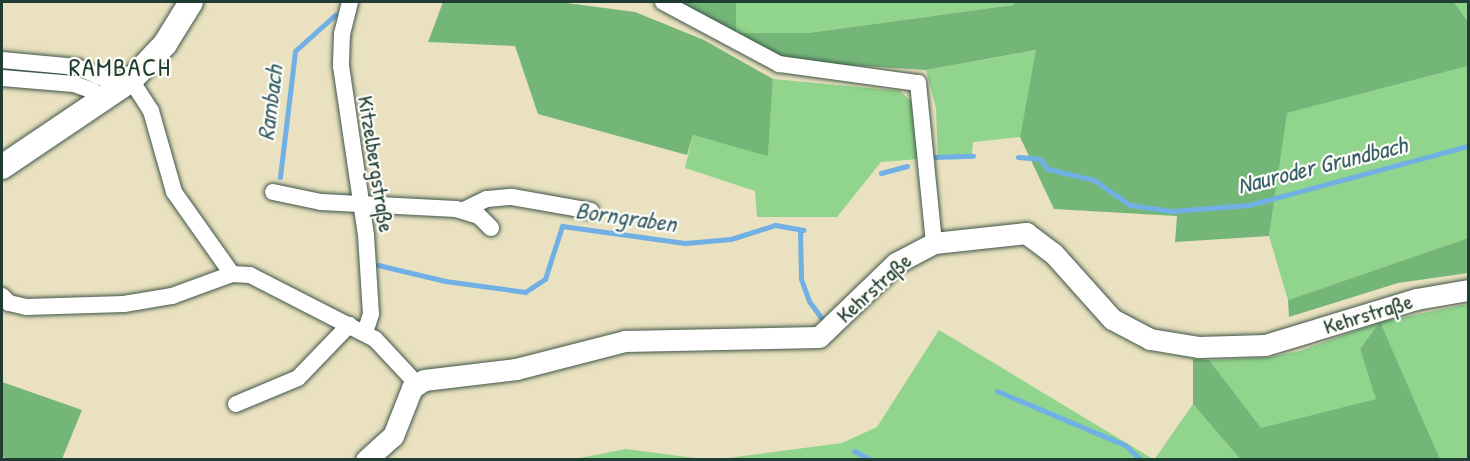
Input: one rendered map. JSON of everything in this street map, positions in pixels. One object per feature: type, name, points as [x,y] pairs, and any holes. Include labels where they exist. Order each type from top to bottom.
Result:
[{"type":"main road","points":[[2,167],[118,90],[165,44],[191,2]]},
{"type":"street","name":"Kitzelbergstraße","points":[[350,2],[342,34],[342,83],[362,202],[371,314],[365,333]]},
{"type":"street","points":[[663,2],[779,64],[918,82],[934,243]]},
{"type":"street","points":[[2,60],[77,67],[105,79],[151,111],[174,192],[232,274]]},
{"type":"street","points":[[2,78],[74,84],[93,91],[118,90]]},
{"type":"street","points":[[273,192],[313,201],[362,202],[464,210],[479,216],[491,228]]},
{"type":"street","points":[[464,210],[476,202],[512,197],[591,211]]},
{"type":"street","name":"Kehrstraße","points":[[417,384],[433,378],[516,369],[625,341],[819,337],[862,300],[896,263],[934,243],[1026,233],[1053,253],[1112,319],[1150,339],[1199,347],[1265,345],[1416,299],[1468,290]]},
{"type":"street","points":[[2,296],[9,303],[26,307],[124,304],[172,296],[232,274],[250,275],[365,333],[393,354],[417,384],[410,393],[398,427],[366,459]]},
{"type":"street","points":[[236,404],[298,378],[349,325]]},
{"type":"green space","points":[[443,2],[559,2],[635,12],[704,40],[773,79],[768,156],[693,135],[687,155],[538,114],[515,46],[428,42]]},
{"type":"green space","points":[[677,2],[736,2],[736,33],[808,33],[1013,5],[1015,2],[1454,2],[1468,22],[1468,66],[1287,113],[1269,236],[1175,242],[1177,216],[1054,209],[1020,137],[1036,50],[926,70],[782,61]]},
{"type":"green space","points":[[736,2],[1015,2],[1013,5],[808,33],[736,33]]},
{"type":"green space","points":[[1454,2],[1468,2],[1468,22]]},
{"type":"green space","points":[[1037,50],[1020,137],[973,142],[972,154],[938,157],[936,108],[926,70]]},
{"type":"green space","points":[[1468,66],[1468,238],[1288,300],[1269,236],[1286,113]]},
{"type":"green space","points":[[773,79],[900,91],[913,103],[919,159],[881,162],[837,217],[757,217],[755,191],[685,168],[693,135],[768,155]]},
{"type":"green space","points":[[1468,238],[1468,273],[1398,283],[1289,317],[1288,300]]},
{"type":"green space","points":[[1468,304],[1468,459],[1440,459],[1380,323],[1360,349],[1377,399],[1260,429],[1209,360],[1265,358],[1300,351],[1380,322]]},
{"type":"green space","points":[[1380,322],[1440,459],[1240,459],[1193,404],[1193,359],[1209,360],[1261,428],[1376,399],[1360,349]]},
{"type":"green space","points":[[939,330],[1153,459],[721,459],[842,443],[877,427]]},
{"type":"green space","points":[[2,382],[82,410],[62,459],[7,459],[2,456]]},
{"type":"green space","points":[[1193,404],[1240,459],[1154,460]]},
{"type":"green space","points":[[626,449],[702,459],[575,459]]},
{"type":"waterway","name":"Rambach","points":[[280,177],[295,51],[335,15]]},
{"type":"waterway","name":"Nauroder Grundbach","points":[[1018,157],[1039,159],[1048,169],[1094,180],[1130,205],[1172,211],[1249,205],[1468,146]]},
{"type":"waterway","points":[[935,157],[973,156]]},
{"type":"waterway","points":[[881,173],[907,166]]},
{"type":"waterway","name":"Borngraben","points":[[378,265],[445,281],[525,292],[545,279],[562,226],[685,243],[731,239],[775,225],[804,230]]},
{"type":"waterway","points":[[800,230],[801,279],[809,301],[823,320]]},
{"type":"waterway","points":[[997,391],[1125,445],[1141,460]]},
{"type":"waterway","points":[[854,451],[872,460]]},
{"type":"district","name":"RAMBACH","points":[[120,67]]}]
